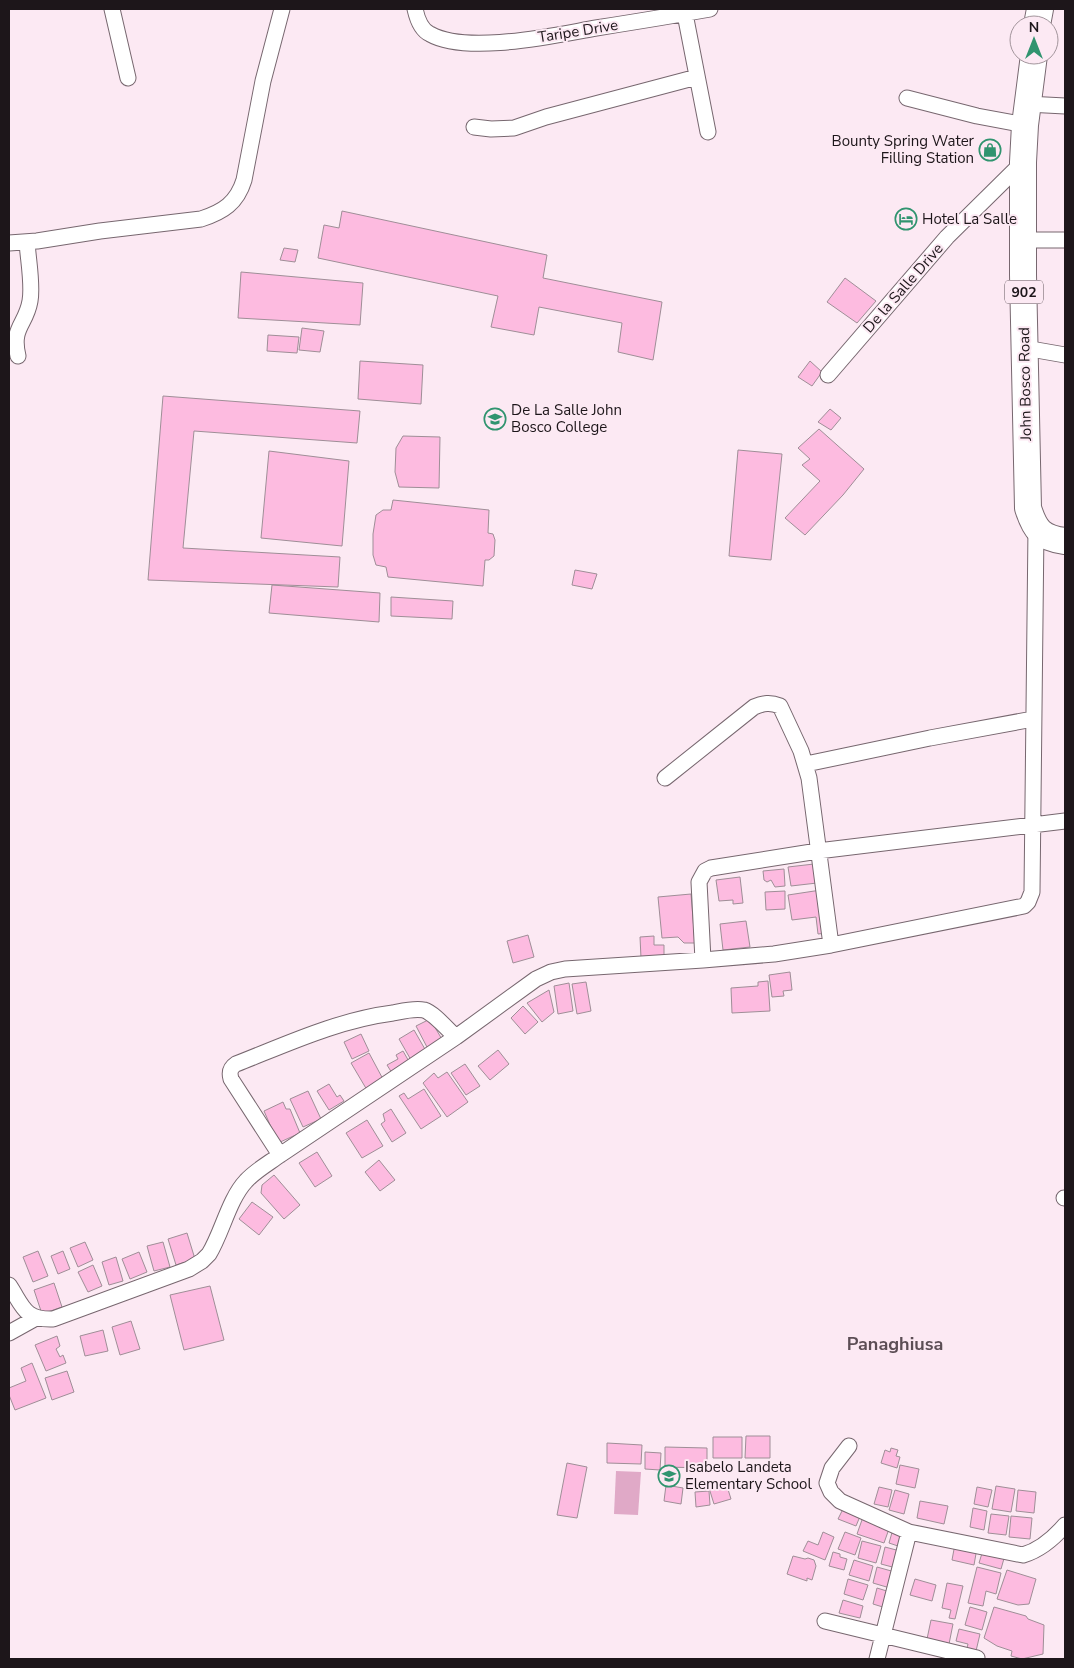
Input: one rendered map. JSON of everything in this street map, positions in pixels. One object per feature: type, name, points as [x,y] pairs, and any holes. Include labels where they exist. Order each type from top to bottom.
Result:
[{"type":"highway","name":"John Bosco Road","points":[[1033,65],[1026,114],[1023,162],[1023,240],[1028,508],[1036,528]]},
{"type":"highway","points":[[1036,528],[1046,536],[1065,541]]},
{"type":"street","points":[[112,9],[128,78]]},
{"type":"street","points":[[9,243],[201,219],[228,206],[241,191],[259,98],[282,9]]},
{"type":"street","name":"Taripe Drive","points":[[415,9],[423,29],[446,40],[462,43],[516,41],[710,9]]},
{"type":"street","points":[[685,14],[708,132]]},
{"type":"street","points":[[474,127],[492,129],[514,128],[546,117],[697,77]]},
{"type":"street","points":[[907,98],[977,116],[1026,114],[1065,106]]},
{"type":"street","name":"De la Salle Drive","points":[[828,375],[947,237],[1023,162]]},
{"type":"street","points":[[1023,240],[1065,240]]},
{"type":"street","points":[[18,356],[15,344],[16,335],[30,301],[27,242]]},
{"type":"street","points":[[1025,348],[1065,355]]},
{"type":"street","points":[[9,1333],[36,1318],[53,1319],[189,1269],[202,1261],[214,1246],[238,1191],[246,1181],[280,1155],[456,1037],[536,979],[551,972],[565,969],[768,954],[830,946],[1024,906],[1032,892],[1031,825],[1036,528]]},
{"type":"street","points":[[665,778],[754,707],[772,703],[780,706],[806,764],[830,946]]},
{"type":"street","points":[[806,764],[1033,719]]},
{"type":"street","points":[[703,960],[699,882],[705,871],[711,868],[818,851],[1065,821]]},
{"type":"street","points":[[280,1155],[231,1079],[230,1071],[236,1064],[322,1030],[381,1014],[414,1010],[429,1012],[456,1037]]},
{"type":"street","points":[[9,1285],[25,1310],[36,1318]]},
{"type":"street","points":[[849,1446],[832,1468],[827,1483],[831,1492],[840,1501],[909,1532],[1023,1555],[1035,1552],[1054,1538],[1065,1525]]},
{"type":"street","points":[[877,1659],[909,1532]]},
{"type":"street","points":[[825,1621],[977,1658]]},
{"type":"shaded area","points":[[616,1471],[641,1472],[638,1515],[614,1514]]},
{"type":"building","points":[[342,211],[547,255],[543,278],[662,302],[653,360],[618,352],[622,323],[539,307],[534,335],[491,327],[498,296],[318,258],[324,225],[339,228]]},
{"type":"building","points":[[284,248],[298,250],[295,262],[280,260]]},
{"type":"building","points":[[241,272],[363,283],[360,325],[238,318]]},
{"type":"building","points":[[845,278],[876,301],[857,323],[827,302]]},
{"type":"building","points":[[302,328],[324,331],[320,352],[299,350]]},
{"type":"building","points":[[268,335],[299,337],[297,353],[267,351]]},
{"type":"building","points":[[360,361],[423,365],[421,404],[358,399]]},
{"type":"building","points":[[810,361],[822,372],[812,386],[798,377]]},
{"type":"building","points":[[163,396],[360,411],[357,443],[194,431],[183,548],[340,557],[338,587],[148,580]]},
{"type":"building","points":[[830,409],[841,418],[831,430],[818,422]]},
{"type":"building","points":[[819,429],[864,469],[843,495],[805,535],[785,518],[820,481],[802,465],[810,459],[798,448]]},
{"type":"building","points":[[403,436],[440,437],[439,488],[399,487],[395,472],[396,448]]},
{"type":"building","points":[[738,450],[782,454],[771,560],[729,556]]},
{"type":"building","points":[[269,451],[349,461],[342,546],[261,538]]},
{"type":"building","points":[[393,500],[489,510],[488,533],[493,534],[495,540],[494,556],[489,560],[485,560],[483,586],[388,577],[386,567],[376,565],[373,555],[373,534],[376,515],[383,510],[391,510]]},
{"type":"building","points":[[575,570],[597,574],[592,589],[572,585]]},
{"type":"building","points":[[272,585],[380,593],[379,622],[269,613]]},
{"type":"building","points":[[391,597],[453,601],[452,619],[391,616]]},
{"type":"building","points":[[814,864],[817,883],[791,886],[788,867]]},
{"type":"building","points":[[784,869],[785,886],[775,887],[771,880],[767,882],[764,880],[763,871]]},
{"type":"building","points":[[740,877],[743,903],[733,904],[733,900],[719,901],[716,880]]},
{"type":"building","points":[[821,890],[827,933],[818,934],[816,917],[792,920],[788,895]]},
{"type":"building","points":[[785,891],[785,909],[766,910],[765,892]]},
{"type":"building","points":[[691,894],[695,943],[684,943],[678,937],[662,938],[658,897]]},
{"type":"building","points":[[746,921],[750,947],[723,950],[720,924]]},
{"type":"building","points":[[528,935],[534,957],[513,963],[507,941]]},
{"type":"building","points":[[654,936],[654,945],[664,945],[664,958],[641,958],[640,937]]},
{"type":"building","points":[[790,972],[792,990],[783,991],[784,996],[772,997],[769,975]]},
{"type":"building","points":[[768,981],[770,1011],[732,1013],[731,988],[758,986],[758,982]]},
{"type":"building","points":[[586,982],[591,1011],[577,1014],[572,984]]},
{"type":"building","points":[[569,983],[573,1011],[558,1014],[554,986]]},
{"type":"building","points":[[549,990],[554,1012],[542,1022],[527,1003]]},
{"type":"building","points":[[523,1006],[538,1022],[525,1034],[511,1018]]},
{"type":"building","points":[[430,1019],[443,1041],[428,1049],[416,1026]]},
{"type":"building","points":[[414,1030],[426,1051],[411,1060],[399,1039]]},
{"type":"building","points":[[361,1034],[369,1051],[352,1059],[344,1042]]},
{"type":"building","points":[[498,1050],[509,1064],[490,1080],[478,1066]]},
{"type":"building","points":[[403,1051],[411,1065],[392,1073],[387,1065],[398,1059],[396,1055]]},
{"type":"building","points":[[369,1053],[384,1081],[367,1090],[351,1063]]},
{"type":"building","points":[[465,1064],[480,1086],[466,1095],[451,1073]]},
{"type":"building","points":[[447,1072],[468,1102],[447,1117],[423,1083],[434,1073],[438,1078]]},
{"type":"building","points":[[329,1084],[337,1097],[340,1095],[344,1101],[329,1110],[317,1091]]},
{"type":"building","points":[[424,1089],[441,1116],[421,1129],[399,1096],[404,1093],[408,1099]]},
{"type":"building","points":[[308,1091],[321,1119],[303,1127],[290,1099]]},
{"type":"building","points":[[283,1102],[286,1109],[290,1109],[300,1133],[278,1143],[264,1111]]},
{"type":"building","points":[[391,1109],[406,1133],[392,1142],[381,1124],[385,1121],[383,1114]]},
{"type":"building","points":[[367,1120],[383,1146],[362,1158],[346,1133]]},
{"type":"building","points":[[317,1152],[332,1176],[315,1187],[299,1163]]},
{"type":"building","points":[[379,1160],[395,1180],[380,1191],[365,1172]]},
{"type":"building","points":[[274,1175],[300,1205],[284,1219],[261,1193],[262,1185]]},
{"type":"building","points":[[252,1202],[273,1217],[259,1235],[239,1219]]},
{"type":"building","points":[[187,1233],[195,1259],[176,1265],[168,1239]]},
{"type":"building","points":[[85,1242],[93,1260],[78,1267],[70,1248]]},
{"type":"building","points":[[163,1242],[170,1267],[154,1271],[147,1246]]},
{"type":"building","points":[[38,1251],[48,1276],[33,1282],[23,1257]]},
{"type":"building","points":[[63,1251],[70,1269],[58,1274],[51,1256]]},
{"type":"building","points":[[139,1252],[147,1272],[130,1279],[122,1259]]},
{"type":"building","points":[[116,1257],[123,1281],[109,1285],[102,1262]]},
{"type":"building","points":[[93,1265],[102,1286],[88,1292],[78,1272]]},
{"type":"building","points":[[54,1283],[62,1307],[42,1314],[34,1290]]},
{"type":"building","points":[[210,1286],[224,1340],[184,1350],[170,1295]]},
{"type":"building","points":[[131,1321],[140,1349],[120,1355],[112,1327]]},
{"type":"building","points":[[103,1330],[108,1351],[85,1356],[80,1336]]},
{"type":"building","points":[[57,1336],[60,1346],[56,1349],[60,1357],[63,1355],[66,1363],[46,1371],[35,1345]]},
{"type":"building","points":[[32,1363],[46,1398],[15,1410],[9,1395],[9,1388],[26,1381],[21,1368]]},
{"type":"building","points":[[67,1371],[74,1392],[52,1400],[45,1378]]},
{"type":"building","points":[[746,1436],[770,1436],[770,1458],[745,1458]]},
{"type":"building","points":[[713,1437],[742,1437],[742,1458],[713,1458]]},
{"type":"building","points":[[607,1443],[642,1445],[641,1464],[607,1463]]},
{"type":"building","points":[[665,1447],[707,1448],[707,1468],[665,1467]]},
{"type":"building","points":[[891,1448],[898,1450],[896,1456],[900,1457],[897,1468],[881,1463],[885,1450],[890,1452]]},
{"type":"building","points":[[645,1452],[661,1453],[660,1470],[645,1469]]},
{"type":"building","points":[[567,1463],[587,1467],[577,1518],[557,1515]]},
{"type":"building","points":[[900,1465],[919,1469],[915,1488],[896,1484]]},
{"type":"building","points":[[726,1483],[731,1499],[714,1504],[709,1488]]},
{"type":"building","points":[[666,1485],[683,1488],[681,1504],[664,1501]]},
{"type":"building","points":[[996,1486],[1015,1489],[1011,1512],[992,1509]]},
{"type":"building","points":[[879,1487],[892,1490],[888,1507],[874,1504]]},
{"type":"building","points":[[977,1487],[992,1490],[988,1507],[974,1504]]},
{"type":"building","points":[[895,1490],[909,1494],[904,1514],[889,1510]]},
{"type":"building","points":[[1018,1490],[1036,1492],[1034,1513],[1016,1511]]},
{"type":"building","points":[[709,1491],[710,1505],[696,1507],[695,1492]]},
{"type":"building","points":[[920,1501],[948,1506],[944,1524],[917,1518]]},
{"type":"building","points":[[844,1507],[861,1514],[856,1526],[838,1519]]},
{"type":"building","points":[[973,1508],[987,1511],[984,1530],[970,1527]]},
{"type":"building","points":[[991,1514],[1009,1516],[1006,1535],[988,1533]]},
{"type":"building","points":[[1011,1516],[1032,1518],[1030,1539],[1009,1537]]},
{"type":"building","points":[[863,1517],[890,1526],[884,1543],[857,1534]]},
{"type":"building","points":[[893,1529],[906,1533],[901,1547],[889,1543]]},
{"type":"building","points":[[823,1532],[834,1537],[825,1560],[803,1551],[808,1541],[818,1545]]},
{"type":"building","points":[[845,1532],[861,1538],[855,1555],[838,1549]]},
{"type":"building","points":[[862,1541],[881,1546],[876,1563],[858,1558]]},
{"type":"building","points":[[955,1544],[977,1548],[974,1565],[952,1560]]},
{"type":"building","points":[[885,1547],[900,1551],[896,1568],[881,1564]]},
{"type":"building","points":[[983,1550],[1005,1555],[1001,1569],[979,1563]]},
{"type":"building","points":[[833,1552],[847,1559],[844,1570],[829,1566]]},
{"type":"building","points":[[793,1556],[814,1560],[816,1566],[812,1580],[807,1578],[807,1581],[787,1574]]},
{"type":"building","points":[[854,1560],[873,1566],[869,1581],[849,1575]]},
{"type":"building","points":[[877,1567],[895,1572],[890,1588],[873,1583]]},
{"type":"building","points":[[977,1567],[1001,1573],[996,1594],[986,1591],[983,1606],[968,1603]]},
{"type":"building","points":[[1007,1570],[1036,1579],[1029,1604],[1018,1605],[997,1599]]},
{"type":"building","points":[[848,1579],[868,1585],[863,1600],[844,1594]]},
{"type":"building","points":[[915,1579],[936,1585],[932,1601],[910,1595]]},
{"type":"building","points":[[947,1583],[963,1586],[955,1619],[949,1618],[951,1610],[942,1608]]},
{"type":"building","points":[[877,1588],[890,1592],[886,1608],[873,1604]]},
{"type":"building","points":[[843,1600],[863,1606],[860,1618],[839,1613]]},
{"type":"building","points":[[970,1607],[987,1612],[982,1630],[965,1625]]},
{"type":"building","points":[[994,1607],[1026,1616],[1028,1619],[1044,1625],[1043,1654],[1022,1659],[1011,1656],[1012,1651],[997,1646],[984,1638]]},
{"type":"building","points":[[931,1620],[953,1624],[949,1644],[927,1639]]},
{"type":"building","points":[[959,1629],[980,1634],[976,1651],[967,1648],[968,1644],[956,1641]]},
{"type":"place","name":"Bounty Spring Water Filling Station","points":[[990,150]]},
{"type":"place","name":"Hotel La Salle","points":[[906,219]]},
{"type":"place","name":"De La Salle John Bosco College","points":[[495,419]]},
{"type":"place","name":"Isabelo Landeta Elementary School","points":[[669,1476]]},
{"type":"district","name":"Panaghiusa","points":[[895,1344]]}]
